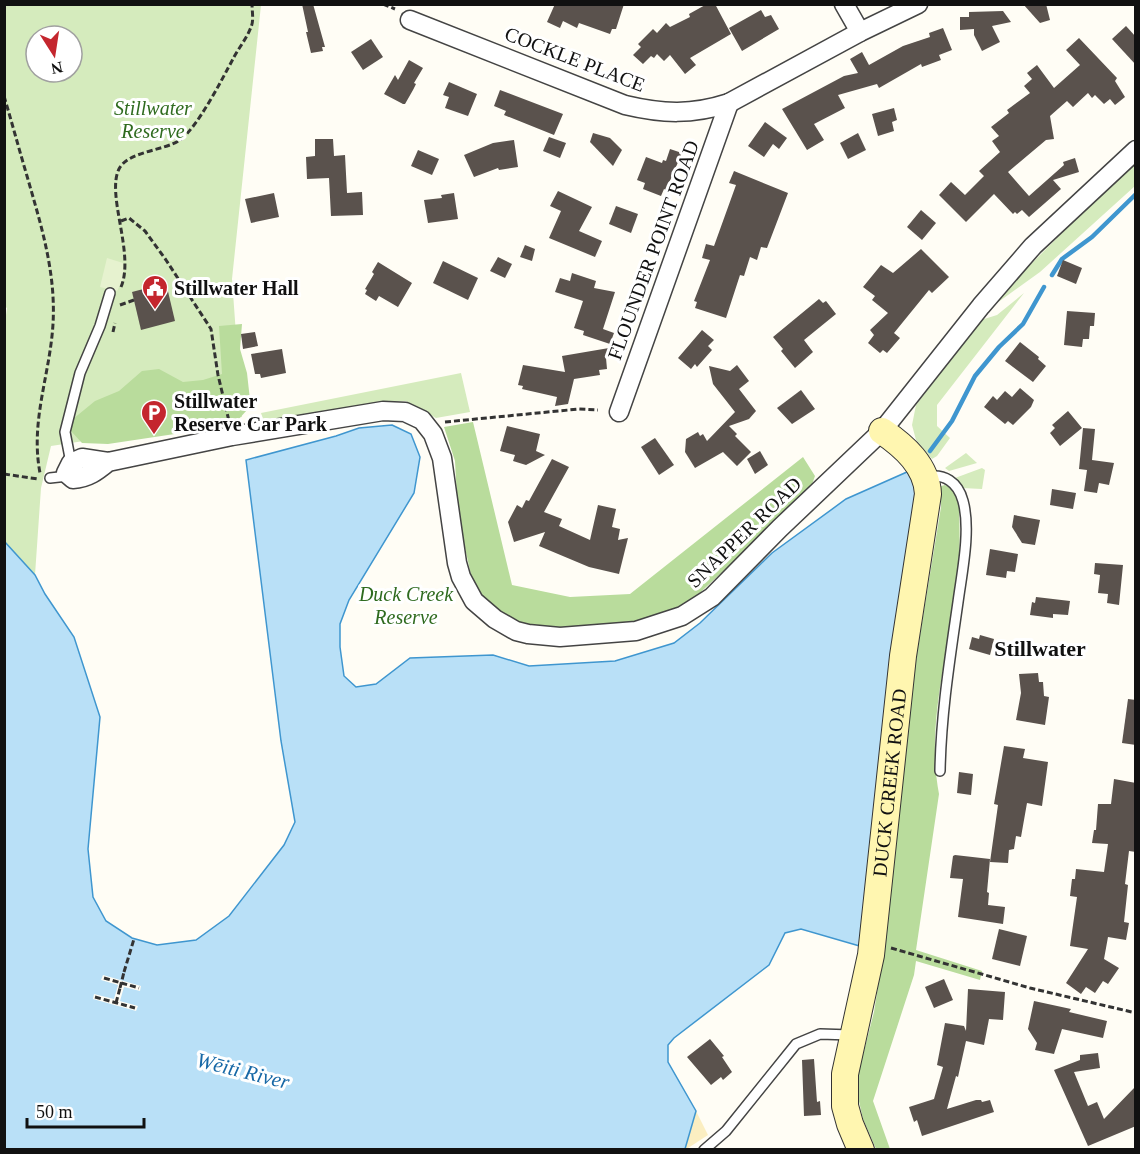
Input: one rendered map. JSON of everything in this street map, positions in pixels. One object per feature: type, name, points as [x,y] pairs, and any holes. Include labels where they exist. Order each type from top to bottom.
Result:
[{"type":"street","points":[[844,4],[860,32]]},
{"type":"street","name":"COCKLE PLACE","points":[[410,20],[625,105],[651,111],[681,113],[714,108],[729,103],[860,32],[918,4]]},
{"type":"street","name":"FLOUNDER POINT ROAD","points":[[619,412],[729,103]]},
{"type":"street","name":"SNAPPER ROAD","points":[[57,474],[78,479],[89,476],[108,462],[232,436],[371,411],[405,412],[422,420],[433,434],[442,458],[461,578],[470,595],[484,611],[516,631],[543,636],[560,637],[636,631],[672,620],[703,605],[882,431],[981,306],[1033,246],[1136,150]]},
{"type":"street","points":[[882,431],[904,448],[926,477]]},
{"type":"street","name":"DUCK CREEK ROAD","points":[[861,1149],[845,1106],[845,1074],[871,955],[903,656],[927,504],[926,477]]},
{"type":"lane","points":[[57,474],[64,432],[80,373],[100,326],[110,293]]},
{"type":"lane","points":[[926,477],[937,475],[946,477],[956,486],[963,500],[965,517],[962,582],[942,719],[940,771]]},
{"type":"lane","points":[[704,1149],[726,1131],[796,1044],[820,1034],[853,1035]]},
{"type":"path","points":[[136,157],[180,140],[188,132],[221,85],[252,26],[252,4]]},
{"type":"path","points":[[383,4],[395,9]]},
{"type":"path","points":[[4,96],[39,212],[51,268],[53,324],[36,433],[36,453],[57,474]]},
{"type":"path","points":[[121,221],[129,218],[145,231],[211,329],[218,375],[232,436]]},
{"type":"path","points":[[118,313],[120,304],[134,300]]},
{"type":"path","points":[[113,332],[115,321]]},
{"type":"path","points":[[446,421],[579,409],[598,410]]},
{"type":"path","points":[[4,474],[57,474]]},
{"type":"path","points":[[116,1003],[134,939]]},
{"type":"path","points":[[890,948],[1030,988],[1136,1013]]},
{"type":"path","points":[[104,978],[139,988]]},
{"type":"path","points":[[119,983],[117,989],[120,989]]},
{"type":"path","points":[[95,997],[135,1008]]},
{"type":"green space","name":"Stillwater Reserve","points":[[4,5],[261,5],[232,279],[242,417],[51,446],[41,488],[35,575],[74,637],[100,717],[4,853],[4,329],[7,308],[4,306]]},
{"type":"green space","points":[[1135,164],[1135,186],[1040,272],[997,303],[1072,220]]},
{"type":"green space","points":[[107,258],[123,263],[124,278],[117,291],[100,287]]},
{"type":"green space","points":[[1024,293],[937,405],[937,426],[950,438],[937,456],[932,459],[916,440],[912,425],[916,405],[981,320],[997,315]]},
{"type":"green space","points":[[242,324],[240,349],[247,373],[250,400],[247,410],[237,421],[208,429],[108,444],[82,443],[71,431],[73,419],[95,401],[119,391],[142,371],[159,369],[183,382],[203,380],[222,374],[219,326]]},
{"type":"green space","points":[[461,373],[470,412],[436,418],[406,401],[365,404],[264,422],[261,413]]},
{"type":"green space","points":[[473,422],[512,585],[570,597],[630,594],[803,457],[815,476],[810,490],[689,603],[642,621],[568,632],[524,628],[490,604],[473,584],[458,516],[455,461],[444,427]]},
{"type":"green space","points":[[966,453],[977,463],[949,471],[945,468]]},
{"type":"green space","points":[[982,468],[985,470],[982,489],[962,488],[955,478]]},
{"type":"green space","points":[[945,485],[959,497],[959,565],[937,711],[935,739],[939,794],[916,950],[982,971],[980,980],[916,961],[914,975],[873,1101],[890,1149],[876,1149],[863,1119],[857,1078],[874,1012],[882,961],[911,690],[941,507],[941,486]]},
{"type":"sand","points":[[696,1111],[708,1135],[685,1150]]},
{"type":"water","name":"Wēiti River","points":[[392,425],[411,434],[420,457],[414,493],[349,600],[340,624],[344,676],[356,687],[376,684],[410,658],[493,655],[529,666],[615,661],[674,643],[700,623],[772,553],[846,499],[907,472],[913,478],[920,493],[863,947],[801,929],[785,933],[769,965],[674,1038],[668,1045],[668,1062],[696,1111],[685,1149],[5,1149],[4,541],[35,575],[74,637],[100,717],[88,849],[93,897],[106,921],[132,938],[157,945],[196,940],[229,916],[284,845],[295,822],[281,741],[246,460],[359,428]]},
{"type":"pier","points":[[103,975],[141,986],[140,991],[124,987],[120,1001],[138,1006],[136,1011],[93,999],[94,994],[114,999],[118,985],[101,980]]},
{"type":"building","points":[[302,4],[313,4],[325,47],[322,47],[323,51],[311,53]]},
{"type":"building","points":[[555,4],[624,4],[616,29],[612,29],[610,34],[579,23],[577,28],[563,21],[560,28],[547,22]]},
{"type":"building","points":[[707,4],[715,4],[731,34],[690,58],[696,65],[685,74],[670,55],[664,61],[657,54],[654,58],[651,56],[643,64],[633,55],[641,47],[638,44],[653,29],[657,33],[666,23],[670,27],[690,17],[689,14]]},
{"type":"building","points":[[1023,4],[1046,4],[1050,20],[1040,23]]},
{"type":"building","points":[[761,10],[765,17],[771,15],[779,29],[742,51],[729,28]]},
{"type":"building","points":[[1003,11],[1011,22],[992,26],[1000,42],[982,51],[974,35],[974,29],[960,30],[960,17],[969,17],[969,12]]},
{"type":"building","points":[[1126,26],[1136,37],[1136,65],[1112,39]]},
{"type":"building","points":[[943,28],[952,50],[939,55],[941,60],[922,67],[921,64],[879,88],[877,84],[838,95],[845,108],[814,124],[824,140],[807,150],[782,109],[844,76],[858,73],[850,59],[862,52],[869,65],[903,46],[930,37],[929,33]]},
{"type":"building","points":[[1079,38],[1117,78],[1115,81],[1125,97],[1115,105],[1110,99],[1104,104],[1095,95],[1092,98],[1088,93],[1073,107],[1067,101],[1050,116],[1054,139],[1046,140],[1008,172],[1029,196],[1064,165],[1063,162],[1075,158],[1079,172],[1053,180],[1061,189],[1029,217],[1022,210],[1013,214],[994,194],[966,222],[939,195],[951,182],[965,195],[984,176],[979,171],[1000,152],[992,141],[999,136],[991,127],[1009,113],[1007,110],[1030,93],[1024,86],[1032,79],[1027,73],[1037,65],[1054,88],[1080,65],[1066,50]]},
{"type":"building","points":[[371,39],[383,57],[363,70],[351,52]]},
{"type":"building","points":[[409,60],[423,68],[414,83],[416,84],[413,90],[403,104],[384,94],[395,75],[398,80]]},
{"type":"building","points":[[449,82],[477,94],[468,116],[445,108],[449,97],[443,95]]},
{"type":"building","points":[[500,90],[563,114],[554,135],[504,115],[506,111],[494,106]]},
{"type":"building","points":[[894,108],[897,120],[892,122],[894,131],[878,136],[872,114]]},
{"type":"building","points":[[765,122],[787,138],[779,149],[773,144],[764,157],[748,146]]},
{"type":"building","points":[[593,133],[610,138],[622,150],[613,166],[590,142]]},
{"type":"building","points":[[858,133],[866,150],[848,159],[840,143]]},
{"type":"building","points":[[549,137],[566,143],[560,158],[543,151]]},
{"type":"building","points":[[315,139],[333,139],[334,156],[345,155],[347,193],[362,192],[363,215],[331,216],[329,178],[307,179],[306,157],[315,156]]},
{"type":"building","points":[[514,140],[518,167],[499,170],[498,168],[474,177],[464,155],[493,143]]},
{"type":"building","points":[[670,149],[682,153],[666,190],[664,189],[661,196],[643,189],[645,183],[637,180],[646,157],[662,163],[663,160],[666,161]]},
{"type":"building","points":[[418,150],[439,159],[432,175],[411,166]]},
{"type":"building","points":[[734,171],[788,193],[767,248],[761,247],[757,260],[750,257],[744,276],[740,275],[726,318],[695,308],[697,302],[694,301],[710,260],[702,258],[706,244],[714,246],[736,185],[729,183]]},
{"type":"building","points":[[558,191],[592,207],[579,231],[602,241],[595,257],[549,238],[561,211],[550,206]]},
{"type":"building","points":[[274,193],[279,217],[251,223],[245,199]]},
{"type":"building","points":[[454,193],[458,219],[428,223],[424,200],[442,198],[441,195]]},
{"type":"building","points":[[616,206],[638,214],[631,233],[609,224]]},
{"type":"building","points":[[921,210],[936,223],[922,240],[907,227]]},
{"type":"building","points":[[525,245],[535,249],[532,261],[520,257]]},
{"type":"building","points":[[921,249],[949,277],[932,293],[929,290],[894,333],[900,338],[887,353],[883,350],[880,353],[868,343],[874,335],[870,330],[888,313],[872,300],[875,296],[863,287],[881,265],[893,273]]},
{"type":"building","points":[[498,257],[512,264],[505,278],[490,271]]},
{"type":"building","points":[[1063,260],[1082,268],[1076,284],[1057,276]]},
{"type":"building","points":[[443,261],[478,278],[468,300],[433,283]]},
{"type":"building","points":[[378,262],[412,283],[398,307],[379,296],[376,301],[365,294],[367,290],[365,289]]},
{"type":"building","points":[[572,273],[596,281],[594,288],[615,292],[603,329],[614,333],[610,344],[583,335],[584,331],[574,328],[583,301],[555,292],[560,278],[570,281]]},
{"type":"building","name":"Stillwater Hall","points":[[166,283],[175,321],[141,330],[132,292]]},
{"type":"building","points":[[819,299],[823,303],[826,301],[836,314],[804,340],[813,352],[795,368],[773,337]]},
{"type":"building","points":[[1067,311],[1095,313],[1094,326],[1090,326],[1089,339],[1083,339],[1082,347],[1064,345]]},
{"type":"building","points":[[702,330],[714,340],[708,346],[712,350],[697,367],[695,364],[691,369],[678,358]]},
{"type":"building","points":[[255,332],[258,346],[243,349],[241,334]]},
{"type":"building","points":[[1020,342],[1039,357],[1038,359],[1046,366],[1033,382],[1005,361]]},
{"type":"building","points":[[609,348],[606,358],[607,369],[599,370],[600,375],[574,379],[568,404],[555,406],[557,397],[522,389],[523,386],[518,385],[523,365],[565,372],[562,356]]},
{"type":"building","points":[[282,349],[286,373],[261,378],[260,374],[255,374],[251,354]]},
{"type":"building","points":[[737,365],[749,381],[739,389],[756,411],[749,419],[729,426],[737,434],[735,436],[751,452],[737,466],[723,452],[695,468],[685,452],[686,439],[698,432],[700,436],[703,434],[707,441],[735,412],[713,384],[709,366],[730,371]]},
{"type":"building","points":[[1020,388],[1034,400],[1031,407],[1013,425],[1008,421],[1005,424],[984,407],[993,396],[997,400],[1005,391],[1012,397]]},
{"type":"building","points":[[801,390],[815,409],[792,424],[777,408]]},
{"type":"building","points":[[1068,411],[1082,428],[1060,446],[1050,433],[1055,428],[1052,425]]},
{"type":"building","points":[[507,426],[540,434],[536,451],[545,455],[526,465],[513,461],[515,455],[500,451]]},
{"type":"building","points":[[1083,428],[1095,429],[1092,460],[1114,463],[1109,485],[1099,483],[1097,493],[1084,491],[1087,470],[1079,469]]},
{"type":"building","points":[[655,438],[674,465],[659,475],[641,447]]},
{"type":"building","points":[[760,451],[768,465],[755,474],[747,459]]},
{"type":"building","points":[[552,459],[569,467],[544,512],[562,519],[559,526],[590,540],[598,505],[616,509],[612,527],[620,529],[618,540],[628,538],[619,574],[589,567],[539,546],[545,532],[514,542],[508,522],[517,505],[522,508],[526,500],[529,501]]},
{"type":"building","points":[[1052,489],[1076,493],[1073,509],[1050,505]]},
{"type":"building","points":[[1014,515],[1040,520],[1035,545],[1022,543],[1012,527]]},
{"type":"building","points":[[990,549],[1018,554],[1015,572],[1007,571],[1006,578],[986,575]]},
{"type":"building","points":[[1095,563],[1123,565],[1119,605],[1107,603],[1108,594],[1098,593],[1100,575],[1094,574]]},
{"type":"building","points":[[1036,597],[1070,601],[1068,615],[1053,614],[1053,618],[1030,615],[1032,602],[1035,603]]},
{"type":"building","points":[[980,635],[994,639],[990,655],[969,649],[972,637],[979,639]]},
{"type":"building","points":[[1038,673],[1039,682],[1043,682],[1044,696],[1049,697],[1045,725],[1016,720],[1021,693],[1019,674]]},
{"type":"building","points":[[1128,699],[1136,700],[1136,745],[1122,743]]},
{"type":"building","points":[[1004,746],[1025,749],[1023,758],[1048,762],[1042,806],[1027,803],[1021,837],[1016,836],[1014,849],[1009,850],[1008,863],[990,862],[998,805],[994,804]]},
{"type":"building","points":[[959,772],[973,774],[971,795],[957,793]]},
{"type":"building","points":[[1114,779],[1136,783],[1136,852],[1129,851],[1125,884],[1128,885],[1124,922],[1129,923],[1126,940],[1108,937],[1104,959],[1119,968],[1108,984],[1103,981],[1095,993],[1086,987],[1081,994],[1066,983],[1088,949],[1070,946],[1077,897],[1070,896],[1072,879],[1075,879],[1076,869],[1104,872],[1108,844],[1092,843],[1094,830],[1096,830],[1098,804],[1111,804]]},
{"type":"building","points":[[955,855],[990,859],[988,905],[1005,907],[1003,924],[958,917],[963,879],[950,878]]},
{"type":"building","points":[[999,929],[1027,936],[1020,966],[992,959]]},
{"type":"building","points":[[944,979],[953,1000],[934,1008],[925,987]]},
{"type":"building","points":[[968,989],[1005,992],[1003,1020],[989,1019],[984,1045],[966,1041],[958,1077],[956,1076],[947,1109],[976,1100],[982,1102],[990,1100],[994,1112],[922,1136],[917,1120],[914,1122],[909,1107],[934,1099],[943,1067],[937,1065],[945,1023],[964,1026],[966,1031]]},
{"type":"building","points":[[1034,1001],[1071,1009],[1069,1012],[1107,1021],[1103,1038],[1062,1029],[1054,1054],[1035,1050],[1037,1043],[1028,1029]]},
{"type":"building","points":[[710,1039],[724,1056],[722,1057],[732,1072],[723,1080],[721,1077],[711,1085],[687,1057]]},
{"type":"building","points":[[1098,1053],[1100,1068],[1074,1072],[1088,1106],[1097,1102],[1104,1119],[1136,1086],[1136,1126],[1088,1146],[1054,1070],[1080,1060],[1080,1055]]},
{"type":"building","points":[[814,1059],[817,1102],[820,1101],[821,1115],[804,1116],[802,1060]]},
{"type":"waterway","points":[[1052,275],[1062,259],[1092,237],[1136,194]]},
{"type":"waterway","points":[[930,451],[952,421],[975,376],[999,347],[1023,324],[1044,287]]},
{"type":"place","name":"Stillwater Hall","points":[[155,311]]},
{"type":"place","name":"Stillwater Reserve Car Park","points":[[154,436]]},
{"type":"district","name":"Stillwater","points":[[1040,648]]},
{"type":"park label","name":"Duck Creek Reserve","points":[[406,606]]}]
